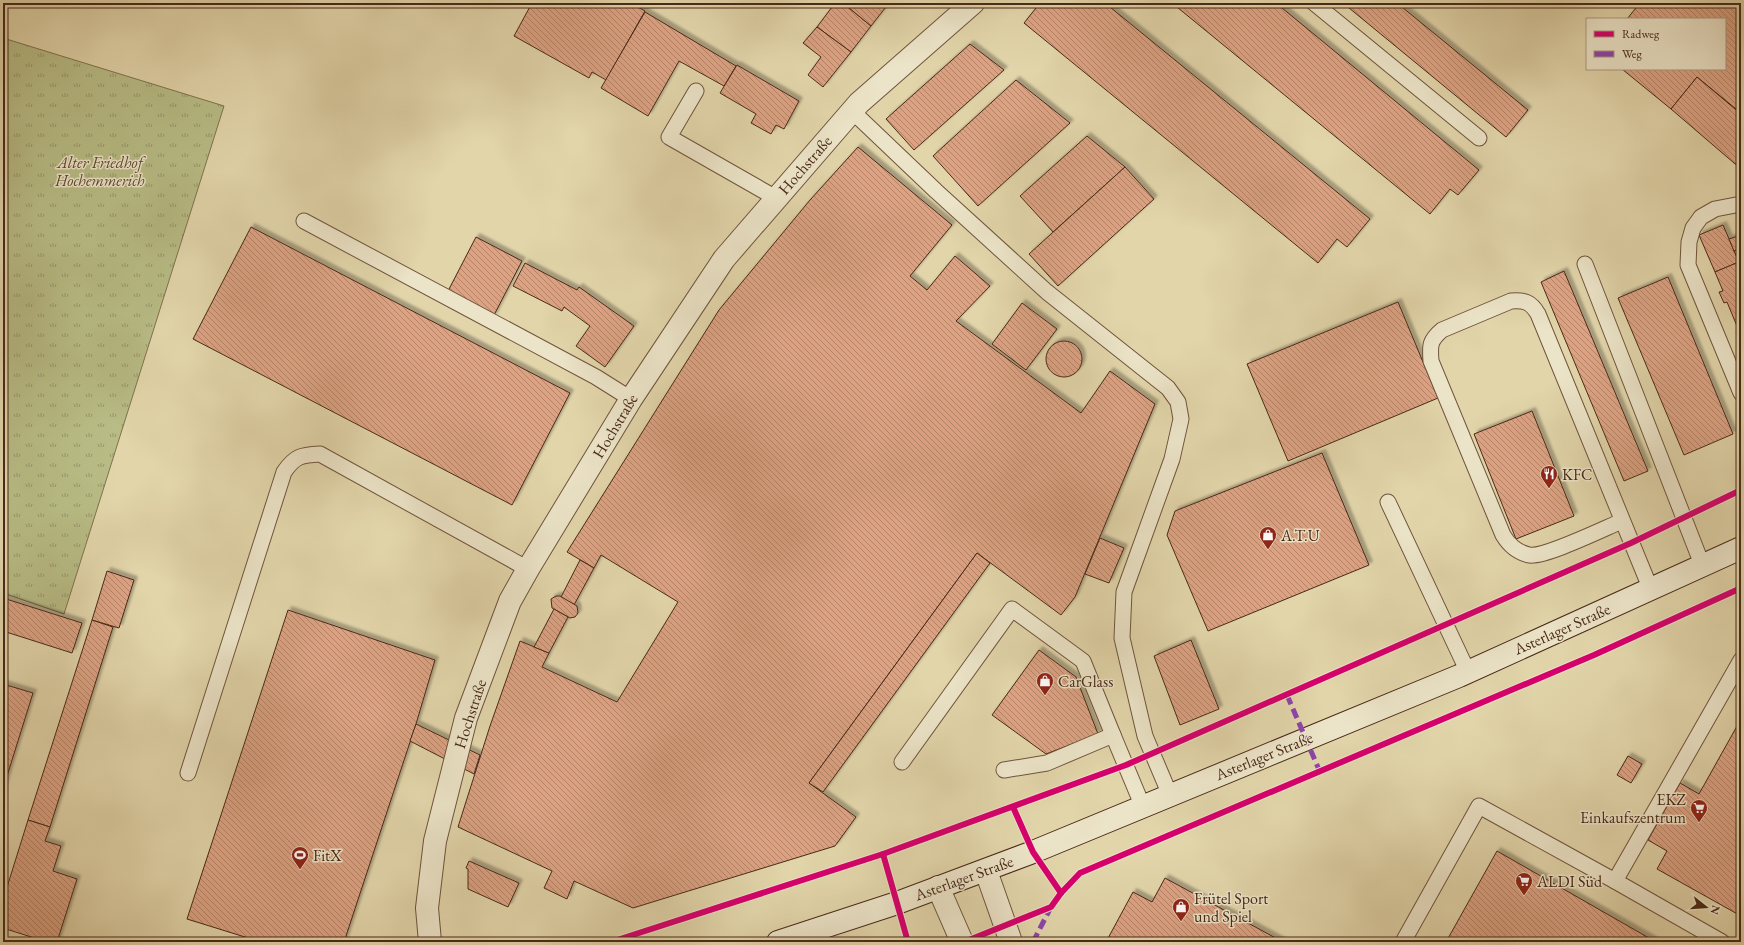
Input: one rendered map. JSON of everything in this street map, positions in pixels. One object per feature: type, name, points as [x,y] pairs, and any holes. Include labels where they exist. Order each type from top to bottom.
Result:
[{"type":"street","name":"Hochstraße","points":[[430,942],[427,908],[435,841],[466,718],[510,601],[528,569],[631,399],[724,259],[859,102],[973,3]]},
{"type":"street","name":"Asterlager Straße","points":[[778,942],[897,904],[938,887],[986,871],[1143,807],[1468,672],[1703,567],[1741,548]]},
{"type":"street","points":[[986,871],[1011,942]]},
{"type":"street","points":[[938,887],[962,942]]},
{"type":"lane","points":[[1314,3],[1479,138]]},
{"type":"lane","points":[[696,90],[669,138],[776,198]]},
{"type":"lane","points":[[852,111],[936,191],[1047,292],[1168,388],[1178,402],[1181,419],[1172,459],[1124,592],[1122,611],[1122,638],[1145,736],[1170,795]]},
{"type":"lane","points":[[1741,204],[1715,209],[1701,217],[1693,228],[1689,242],[1688,265],[1741,392]]},
{"type":"lane","points":[[304,221],[589,373],[631,399]]},
{"type":"lane","points":[[1585,264],[1703,567]]},
{"type":"lane","points":[[1622,521],[1548,552],[1530,555],[1518,552],[1509,544],[1502,535],[1431,361],[1430,346],[1435,336],[1442,330],[1511,301],[1524,300],[1533,305],[1651,590]]},
{"type":"lane","points":[[188,773],[284,472],[293,460],[305,455],[320,454],[528,569]]},
{"type":"lane","points":[[1388,502],[1468,672]]},
{"type":"lane","points":[[902,762],[1012,609],[1083,661],[1143,807]]},
{"type":"lane","points":[[1615,881],[1741,660]]},
{"type":"lane","points":[[1004,770],[1047,764],[1113,735]]},
{"type":"lane","points":[[1404,942],[1479,806],[1722,942]]},
{"type":"green space","name":"Alter Friedhof Hochemmerich","points":[[3,38],[224,106],[64,614],[3,593]]},
{"type":"building","points":[[532,3],[631,3],[645,11],[606,80],[592,72],[589,78],[514,36]]},
{"type":"building","points":[[835,3],[843,3],[871,26],[851,52],[817,27]]},
{"type":"building","points":[[843,3],[889,3],[871,26]]},
{"type":"building","points":[[1040,3],[1105,3],[1370,219],[1347,247],[1337,239],[1318,263],[1024,23]]},
{"type":"building","points":[[1172,3],[1276,3],[1479,170],[1458,195],[1450,189],[1430,214]]},
{"type":"building","points":[[1343,3],[1397,3],[1528,110],[1506,137]]},
{"type":"building","points":[[1640,3],[1741,3],[1741,103],[1736,109],[1697,77],[1671,109],[1623,70],[1726,70],[1726,18],[1628,18]]},
{"type":"building","points":[[645,12],[736,66],[724,86],[679,61],[648,116],[601,88]]},
{"type":"building","points":[[817,27],[851,52],[823,87],[808,75],[821,57],[803,43]]},
{"type":"building","points":[[970,44],[1004,70],[914,150],[886,119]]},
{"type":"building","points":[[737,65],[799,101],[784,129],[776,125],[771,134],[751,123],[756,114],[720,93]]},
{"type":"building","points":[[1697,77],[1741,114],[1741,169],[1671,109]]},
{"type":"building","points":[[1016,80],[1070,123],[978,206],[933,156]]},
{"type":"building","points":[[1087,136],[1125,167],[1053,232],[1020,196]]},
{"type":"building","points":[[858,147],[952,225],[910,276],[927,290],[955,256],[990,286],[956,321],[1081,413],[1110,371],[1155,404],[1075,597],[1061,615],[977,553],[809,783],[856,817],[835,846],[633,908],[574,881],[567,899],[544,888],[552,871],[458,827],[490,726],[520,641],[549,653],[542,667],[617,702],[678,602],[601,555],[594,568],[567,552],[719,310],[810,200]]},
{"type":"building","points":[[1125,167],[1154,199],[1058,286],[1029,254]]},
{"type":"building","points":[[1723,225],[1739,262],[1715,272],[1699,235]]},
{"type":"building","points":[[251,227],[570,393],[512,505],[193,339]]},
{"type":"building","points":[[1741,235],[1741,248],[1734,251],[1729,239]]},
{"type":"building","points":[[476,237],[522,261],[493,317],[447,293]]},
{"type":"building","points":[[1741,248],[1741,261],[1739,262],[1734,251]]},
{"type":"building","points":[[1741,261],[1741,344],[1736,332],[1739,331],[1727,302],[1724,303],[1719,292],[1723,291],[1715,272]]},
{"type":"building","points":[[525,263],[577,290],[579,287],[634,326],[605,367],[576,346],[590,326],[564,307],[562,311],[513,286]]},
{"type":"building","points":[[1564,271],[1648,471],[1624,481],[1541,282]]},
{"type":"building","points":[[1668,277],[1733,434],[1684,455],[1618,298]]},
{"type":"building","points":[[1398,302],[1438,398],[1288,461],[1247,364]]},
{"type":"building","points":[[1022,303],[1057,329],[1026,370],[992,344]]},
{"type":"building","points":[[1068,341],[1077,346],[1081,352],[1081,366],[1077,372],[1068,377],[1060,377],[1051,372],[1047,366],[1046,355],[1051,346],[1057,342]]},
{"type":"building","points":[[1532,411],[1574,516],[1516,539],[1474,434]]},
{"type":"building","name":"A.T.U","points":[[1322,453],[1369,565],[1208,631],[1167,535],[1175,511]]},
{"type":"building","points":[[1100,538],[1124,548],[1109,583],[1085,574]]},
{"type":"building","points":[[977,553],[990,563],[823,792],[809,783]]},
{"type":"building","points":[[580,560],[594,568],[574,605],[561,597]]},
{"type":"building","points":[[107,571],[134,580],[119,628],[92,620]]},
{"type":"building","points":[[556,596],[560,596],[577,606],[578,613],[575,617],[570,618],[552,608],[551,599]]},
{"type":"building","points":[[3,598],[82,623],[72,653],[3,631]]},
{"type":"building","points":[[554,609],[568,617],[549,653],[534,647]]},
{"type":"building","points":[[288,610],[435,660],[416,724],[344,942],[261,942],[187,919]]},
{"type":"building","points":[[92,620],[113,627],[50,827],[28,820]]},
{"type":"building","points":[[1191,640],[1219,709],[1180,725],[1154,656]]},
{"type":"building","name":"CarGlass","points":[[1039,650],[1076,677],[1098,734],[1046,754],[992,715]]},
{"type":"building","points":[[3,684],[33,693],[3,789]]},
{"type":"building","name":"EKZ Einkaufszentrum","points":[[1741,719],[1741,916],[1657,869],[1667,851],[1648,840],[1680,783],[1699,794]]},
{"type":"building","points":[[416,724],[480,755],[474,774],[410,741]]},
{"type":"building","points":[[1628,756],[1642,764],[1631,783],[1617,775]]},
{"type":"building","points":[[28,820],[50,827],[45,841],[61,846],[53,871],[77,879],[57,942],[47,942],[3,928],[3,900]]},
{"type":"building","name":"ALDI Süd","points":[[1497,851],[1656,942],[1446,942]]},
{"type":"building","points":[[469,861],[519,883],[508,907],[468,889],[468,869],[466,868]]},
{"type":"building","name":"Frütel Sport und Spiel","points":[[1165,878],[1283,942],[1106,942],[1133,892],[1152,902]]},
{"type":"marked path","points":[[1287,695],[1320,772]]},
{"type":"marked path","points":[[1033,942],[1051,907]]},
{"type":"cycle path","points":[[611,942],[883,854],[1126,765],[1631,543],[1741,490]]},
{"type":"cycle path","points":[[964,942],[1051,907],[1061,893],[1080,873],[1594,655],[1741,588]]},
{"type":"cycle path","points":[[1013,807],[1033,852],[1061,893]]},
{"type":"cycle path","points":[[883,854],[908,942]]},
{"type":"place","name":"KFC","points":[[1549,489]]},
{"type":"place","name":"A.T.U","points":[[1268,550]]},
{"type":"place","name":"CarGlass","points":[[1045,696]]},
{"type":"place","name":"EKZ Einkaufszentrum","points":[[1699,823]]},
{"type":"place","name":"FitX","points":[[300,870]]},
{"type":"place","name":"ALDI Süd","points":[[1524,896]]},
{"type":"place","name":"Frütel Sport und Spiel","points":[[1181,922]]}]
